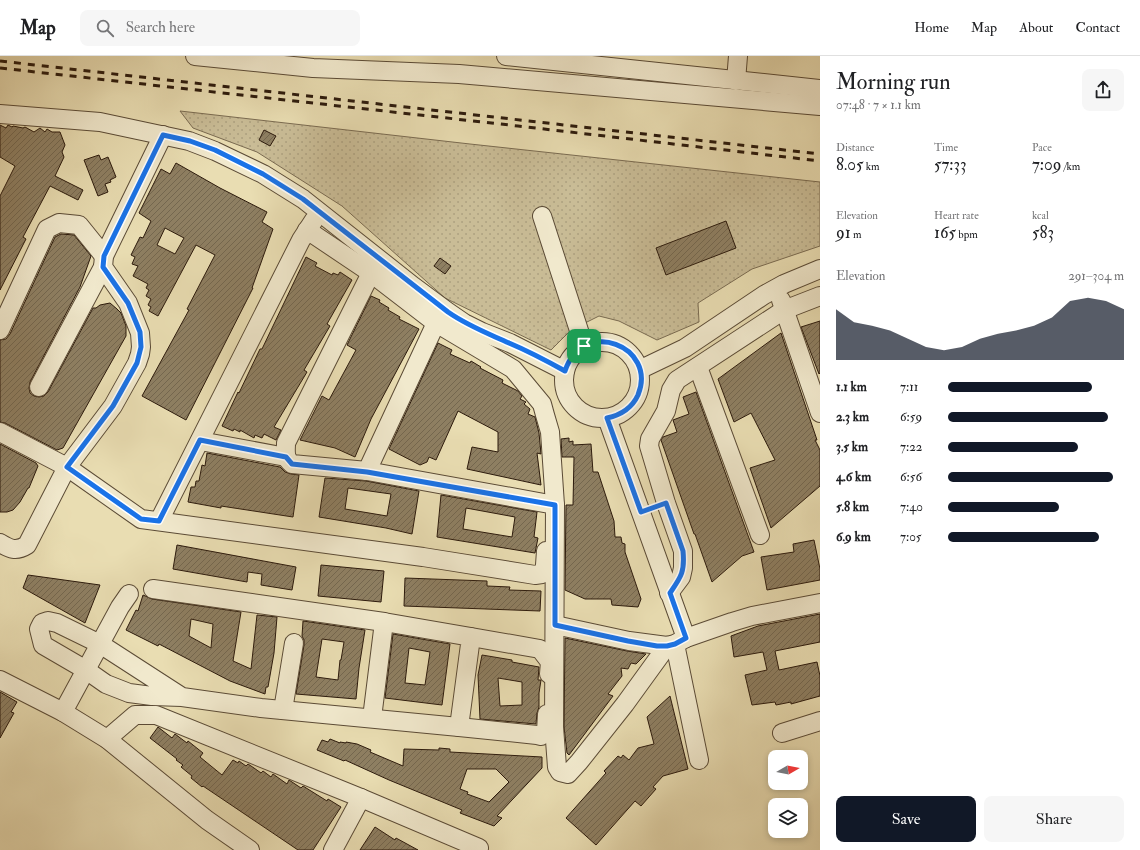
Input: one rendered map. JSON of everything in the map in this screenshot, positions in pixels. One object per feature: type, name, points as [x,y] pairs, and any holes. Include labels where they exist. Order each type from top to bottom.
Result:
[{"type":"street","points":[[195,56],[313,68],[460,74],[820,106]]},
{"type":"street","points":[[506,56],[820,89]]},
{"type":"street","points":[[736,81],[738,56]]},
{"type":"street","points":[[0,114],[100,122],[190,141],[215,150],[263,174],[303,199],[413,286],[459,320],[565,371]]},
{"type":"street","points":[[39,387],[103,261],[163,135]]},
{"type":"street","points":[[159,521],[301,240],[320,211]]},
{"type":"street","points":[[542,216],[584,346]]},
{"type":"street","points":[[0,330],[47,229],[59,223],[79,225],[128,303],[140,332],[141,347],[137,363],[113,406],[67,467],[27,545],[21,549],[13,550],[0,543]]},
{"type":"street","points":[[307,230],[371,273],[436,323],[513,369],[542,404],[550,432],[555,625],[554,727],[557,767],[560,772],[568,774],[571,772],[676,642]]},
{"type":"street","points":[[640,370],[700,339],[746,306],[776,288],[820,269]]},
{"type":"street","points":[[286,457],[286,443],[371,273]]},
{"type":"street","points":[[776,288],[820,413]]},
{"type":"street","points":[[670,593],[681,576],[684,560],[683,551],[666,503],[649,442],[666,411],[671,390],[681,377],[784,310],[820,296]]},
{"type":"street","points":[[367,472],[436,323]]},
{"type":"street","points":[[600,341],[617,344],[631,354],[640,370],[641,384],[636,398],[621,414],[607,418],[591,417],[576,409],[571,403],[564,387],[565,371],[570,359],[584,346],[600,341]]},
{"type":"street","points":[[698,367],[760,535]]},
{"type":"street","points":[[607,418],[670,593],[676,642],[699,760]]},
{"type":"street","points":[[0,432],[67,467],[141,519],[423,557],[535,575],[542,574],[546,565],[551,504]]},
{"type":"street","points":[[200,440],[286,457],[292,464],[367,472],[551,504]]},
{"type":"street","points":[[641,512],[666,503]]},
{"type":"street","points":[[153,589],[384,622],[540,649],[550,662],[547,729],[541,736],[128,693],[106,684],[86,670],[43,645],[39,629],[42,623],[48,621],[57,622],[100,644],[182,698]]},
{"type":"street","points":[[63,712],[129,594]]},
{"type":"street","points":[[555,625],[628,641],[676,642],[752,616],[820,603]]},
{"type":"street","points":[[372,718],[384,622]]},
{"type":"street","points":[[459,727],[471,637]]},
{"type":"street","points":[[283,710],[294,643]]},
{"type":"street","points":[[0,680],[63,712],[107,739],[207,820],[250,850]]},
{"type":"street","points":[[107,739],[135,715],[156,715],[361,798],[479,848]]},
{"type":"street","points":[[782,733],[820,721]]},
{"type":"street","points":[[333,850],[361,798]]},
{"type":"shaded area","points":[[180,111],[820,182],[820,246],[752,269],[698,303],[699,322],[657,340],[619,321],[599,316],[571,330],[551,350],[445,298],[342,206],[257,152],[193,128]]},
{"type":"building","points":[[0,125],[6,128],[8,125],[12,127],[25,127],[34,132],[40,128],[45,132],[47,129],[52,132],[60,132],[65,145],[62,152],[64,157],[55,176],[83,190],[78,200],[50,186],[23,237],[26,239],[0,290],[0,196],[15,166],[0,157]]},
{"type":"building","points":[[264,130],[276,136],[270,146],[259,140]]},
{"type":"building","points":[[99,155],[101,160],[108,157],[116,177],[110,180],[111,182],[105,184],[108,192],[98,196],[84,160]]},
{"type":"building","points":[[176,163],[267,212],[262,222],[273,229],[253,288],[186,420],[142,396],[189,310],[187,309],[215,255],[196,245],[158,316],[149,311],[151,307],[148,305],[151,299],[146,296],[149,290],[146,288],[148,284],[133,276],[138,266],[132,264],[135,257],[131,255],[140,237],[143,238],[151,221],[139,213],[161,169],[170,174]],"holes":[[[165,228],[184,238],[175,254],[157,245]]]},
{"type":"building","points":[[726,221],[736,248],[666,275],[656,248]]},
{"type":"building","points":[[61,234],[74,235],[91,256],[80,287],[30,382],[30,393],[39,397],[44,396],[48,392],[93,308],[110,303],[121,313],[126,326],[126,336],[63,448],[57,450],[5,423],[0,422],[0,340],[6,339],[10,334],[55,237]]},
{"type":"building","points":[[306,257],[317,263],[315,266],[332,275],[333,273],[338,275],[340,272],[352,280],[327,324],[330,326],[304,370],[307,372],[274,427],[281,430],[276,440],[264,434],[262,438],[255,435],[254,438],[240,430],[240,432],[234,429],[233,431],[222,426],[260,349],[262,349]]},
{"type":"building","points":[[440,258],[451,266],[445,274],[434,266]]},
{"type":"building","points":[[371,296],[380,300],[379,302],[389,308],[388,310],[400,317],[399,319],[419,329],[371,419],[355,457],[335,448],[300,440],[322,396],[329,400],[356,350],[347,345]]},
{"type":"building","points":[[820,321],[820,373],[819,374],[801,327]]},
{"type":"building","points":[[781,333],[817,440],[815,440],[820,450],[820,486],[771,528],[750,468],[775,460],[751,413],[734,422],[718,379]]},
{"type":"building","points":[[438,343],[452,350],[450,354],[470,363],[471,361],[481,367],[480,368],[503,380],[502,383],[518,391],[522,396],[520,399],[526,402],[524,404],[530,409],[528,414],[535,417],[539,433],[541,454],[537,453],[541,485],[467,469],[472,447],[498,452],[498,432],[458,411],[436,460],[429,457],[427,462],[420,465],[389,449]]},
{"type":"building","points":[[696,392],[754,552],[742,556],[712,582],[661,440],[663,437],[677,432],[673,420],[689,414],[683,397]]},
{"type":"building","points":[[569,438],[569,442],[573,441],[573,445],[591,444],[593,472],[598,472],[614,521],[615,537],[621,537],[622,543],[625,544],[625,552],[641,599],[638,607],[612,605],[611,599],[585,599],[565,590],[566,505],[573,505],[574,457],[562,457],[561,439]]},
{"type":"building","points":[[0,444],[36,463],[38,466],[29,488],[20,502],[13,510],[7,512],[0,512]]},
{"type":"building","points":[[207,453],[280,467],[285,472],[299,475],[293,517],[221,506],[221,508],[188,502],[191,487],[195,487],[196,481],[199,481],[202,465],[205,466]]},
{"type":"building","points":[[325,478],[366,481],[419,491],[412,534],[386,528],[319,517]],"holes":[[[348,488],[391,494],[387,516],[345,509]]]},
{"type":"building","points":[[441,495],[537,512],[534,537],[538,538],[535,553],[437,537]],"holes":[[[466,508],[515,517],[512,537],[463,529]]]},
{"type":"building","points":[[814,540],[820,569],[820,580],[767,590],[761,557],[794,552],[793,544]]},
{"type":"building","points":[[177,545],[296,567],[292,590],[261,585],[262,574],[248,572],[247,582],[173,569]]},
{"type":"building","points":[[321,565],[384,571],[381,602],[318,596]]},
{"type":"building","points":[[28,575],[100,585],[85,623],[23,588]]},
{"type":"building","points":[[405,578],[487,581],[487,586],[510,587],[509,590],[541,591],[540,611],[404,606]]},
{"type":"building","points":[[143,595],[152,599],[241,612],[233,661],[251,669],[257,615],[277,617],[274,653],[268,687],[266,687],[265,694],[230,681],[159,644],[158,646],[126,630],[136,610],[138,611]],"holes":[[[191,619],[213,624],[211,648],[189,636]]]},
{"type":"building","points":[[820,614],[820,642],[775,651],[779,670],[817,662],[820,676],[820,696],[791,704],[791,702],[776,705],[775,702],[752,705],[745,675],[767,670],[763,652],[734,657],[731,636],[758,626]]},
{"type":"building","points":[[303,621],[365,630],[356,699],[296,694],[304,645],[302,636]],"holes":[[[322,639],[344,642],[338,680],[316,677]]]},
{"type":"building","points":[[393,634],[450,644],[442,705],[385,698]],"holes":[[[409,648],[430,652],[425,685],[405,683]]]},
{"type":"building","points":[[565,638],[646,654],[636,664],[631,663],[628,669],[621,668],[622,676],[608,694],[613,696],[569,755],[567,753],[564,727]]},
{"type":"building","points":[[482,655],[512,660],[512,662],[539,667],[538,680],[541,680],[536,724],[480,719],[478,675]],"holes":[[[498,678],[522,682],[522,705],[500,706]]]},
{"type":"building","points":[[0,692],[17,702],[11,712],[14,713],[0,738]]},
{"type":"building","points":[[670,696],[688,769],[663,776],[653,787],[656,789],[641,806],[635,801],[596,845],[566,818],[606,773],[604,771],[618,756],[621,758],[623,755],[629,760],[638,748],[654,744],[647,717]]},
{"type":"building","points":[[158,727],[172,738],[175,734],[187,743],[188,741],[203,753],[200,757],[222,775],[233,760],[238,763],[239,761],[246,766],[248,764],[261,773],[263,771],[271,777],[273,774],[287,784],[289,780],[301,788],[303,786],[327,801],[328,799],[341,807],[313,850],[298,850],[203,786],[202,787],[191,778],[192,776],[181,767],[183,765],[176,760],[177,759],[150,738]]},
{"type":"building","points":[[330,739],[340,743],[346,742],[357,744],[371,750],[370,752],[403,766],[404,749],[439,750],[439,748],[450,749],[450,752],[542,757],[542,768],[497,816],[502,818],[494,826],[460,813],[462,810],[345,760],[344,761],[317,750],[322,740],[328,742]],"holes":[[[467,769],[496,769],[509,782],[489,802],[467,794],[468,792],[460,789]]]},
{"type":"building","points":[[375,827],[395,840],[396,838],[418,850],[360,850]]},
{"type":"railway","points":[[0,61],[820,154]]},
{"type":"railway","points":[[0,68],[820,161]]},
{"type":"route","points":[[163,135],[190,141],[215,150],[263,174],[320,211],[413,286],[464,323],[538,356],[565,371],[570,359],[584,346],[600,341],[617,344],[631,354],[640,370],[641,384],[632,404],[621,414],[607,418],[641,512],[666,503],[683,551],[684,560],[681,576],[670,593],[686,638],[675,644],[657,646],[555,625],[555,505],[367,472],[292,464],[286,457],[200,440],[159,521],[141,519],[67,467],[113,406],[137,363],[140,354],[140,332],[128,303],[103,267],[104,256],[163,135]]}]
